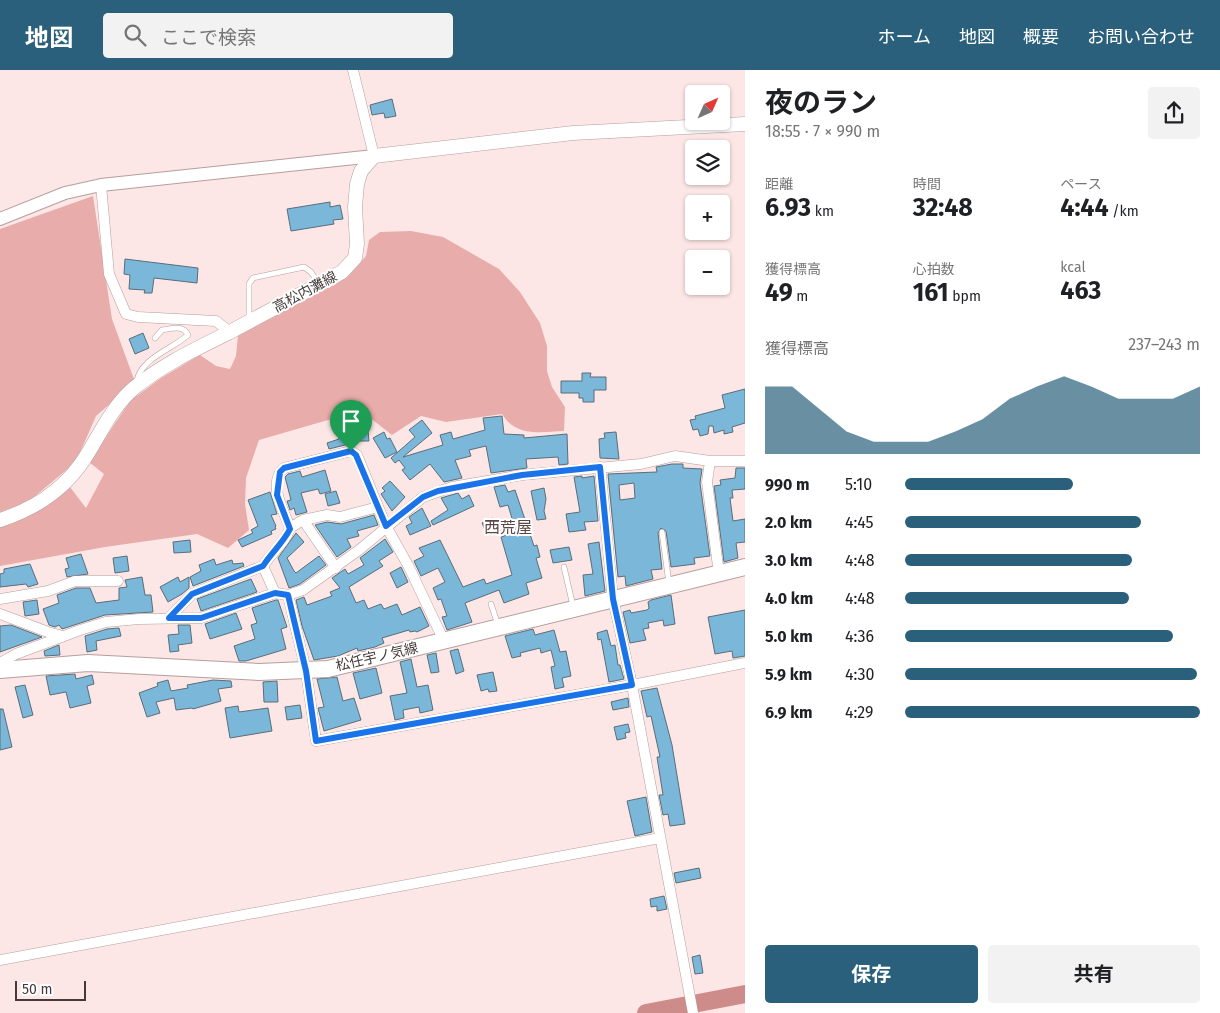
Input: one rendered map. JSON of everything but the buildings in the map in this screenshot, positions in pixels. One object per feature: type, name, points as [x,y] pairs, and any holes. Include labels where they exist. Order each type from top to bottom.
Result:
[{"type":"main road","points":[[374,156],[573,133],[745,124]]},
{"type":"main road","name":"高松内灘線","points":[[0,520],[21,513],[42,501],[68,480],[87,455],[119,402],[136,387],[196,349],[342,272],[355,258],[357,244],[355,207],[357,184],[361,171],[374,156]]},
{"type":"main road","name":"松任宇ノ気線","points":[[0,670],[88,663],[259,672],[328,669],[745,567]]},
{"type":"street","points":[[0,219],[65,193],[101,185],[374,156],[353,70]]},
{"type":"street","points":[[101,185],[109,274],[126,314],[138,317],[216,321],[230,332]]},
{"type":"street","points":[[290,528],[277,495],[280,472],[284,468],[351,451],[356,455],[386,526],[409,567],[444,641]]},
{"type":"street","points":[[0,663],[16,654],[106,622],[201,618],[275,593],[288,595],[303,590],[336,568],[423,497],[438,491],[522,475],[641,464],[675,456],[710,461],[745,462]]},
{"type":"street","points":[[710,461],[707,482],[718,574]]},
{"type":"street","points":[[600,467],[613,599],[632,685],[693,1013]]},
{"type":"street","points":[[169,618],[192,594],[263,566],[286,538],[290,528],[303,520],[327,515],[340,517],[378,507]]},
{"type":"street","points":[[303,520],[336,568]]},
{"type":"street","points":[[263,566],[275,593]]},
{"type":"street","points":[[0,599],[48,592],[74,582],[118,581]]},
{"type":"street","points":[[288,595],[306,671],[316,741],[745,663]]},
{"type":"street","points":[[0,614],[64,636]]},
{"type":"street","points":[[0,960],[660,838]]},
{"type":"lane","points":[[249,322],[249,284],[253,278],[304,267],[311,272],[319,284]]},
{"type":"lane","points":[[136,387],[138,374],[144,366],[188,335],[180,327],[162,330],[155,338]]},
{"type":"lane","points":[[662,532],[669,586]]},
{"type":"lane","points":[[564,567],[574,610]]},
{"type":"lane","points":[[491,604],[499,628]]},
{"type":"shaded area","points":[[93,196],[112,319],[135,382],[96,416],[76,462],[28,502],[0,512],[0,229]]},
{"type":"shaded area","points":[[411,231],[443,237],[499,269],[520,292],[540,323],[547,346],[547,371],[552,387],[565,407],[564,431],[529,432],[521,430],[514,427],[502,414],[446,422],[421,416],[392,435],[369,417],[328,420],[259,440],[246,478],[245,504],[249,530],[228,548],[197,534],[105,547],[0,566],[0,527],[37,511],[70,487],[86,508],[104,474],[89,462],[130,401],[161,378],[200,355],[216,366],[230,369],[236,356],[238,335],[349,275],[366,256],[369,240],[380,232]]},
{"type":"waterway","points":[[646,1013],[745,994]]},
{"type":"district","name":"西荒屋","points":[[508,527]]},
{"type":"route","points":[[351,451],[356,455],[386,526],[423,497],[452,487],[522,475],[600,467],[613,599],[632,685],[316,741],[306,671],[297,626],[288,595],[275,593],[201,618],[169,618],[192,594],[263,566],[286,538],[290,529],[277,495],[280,472],[284,468],[351,451]]}]
